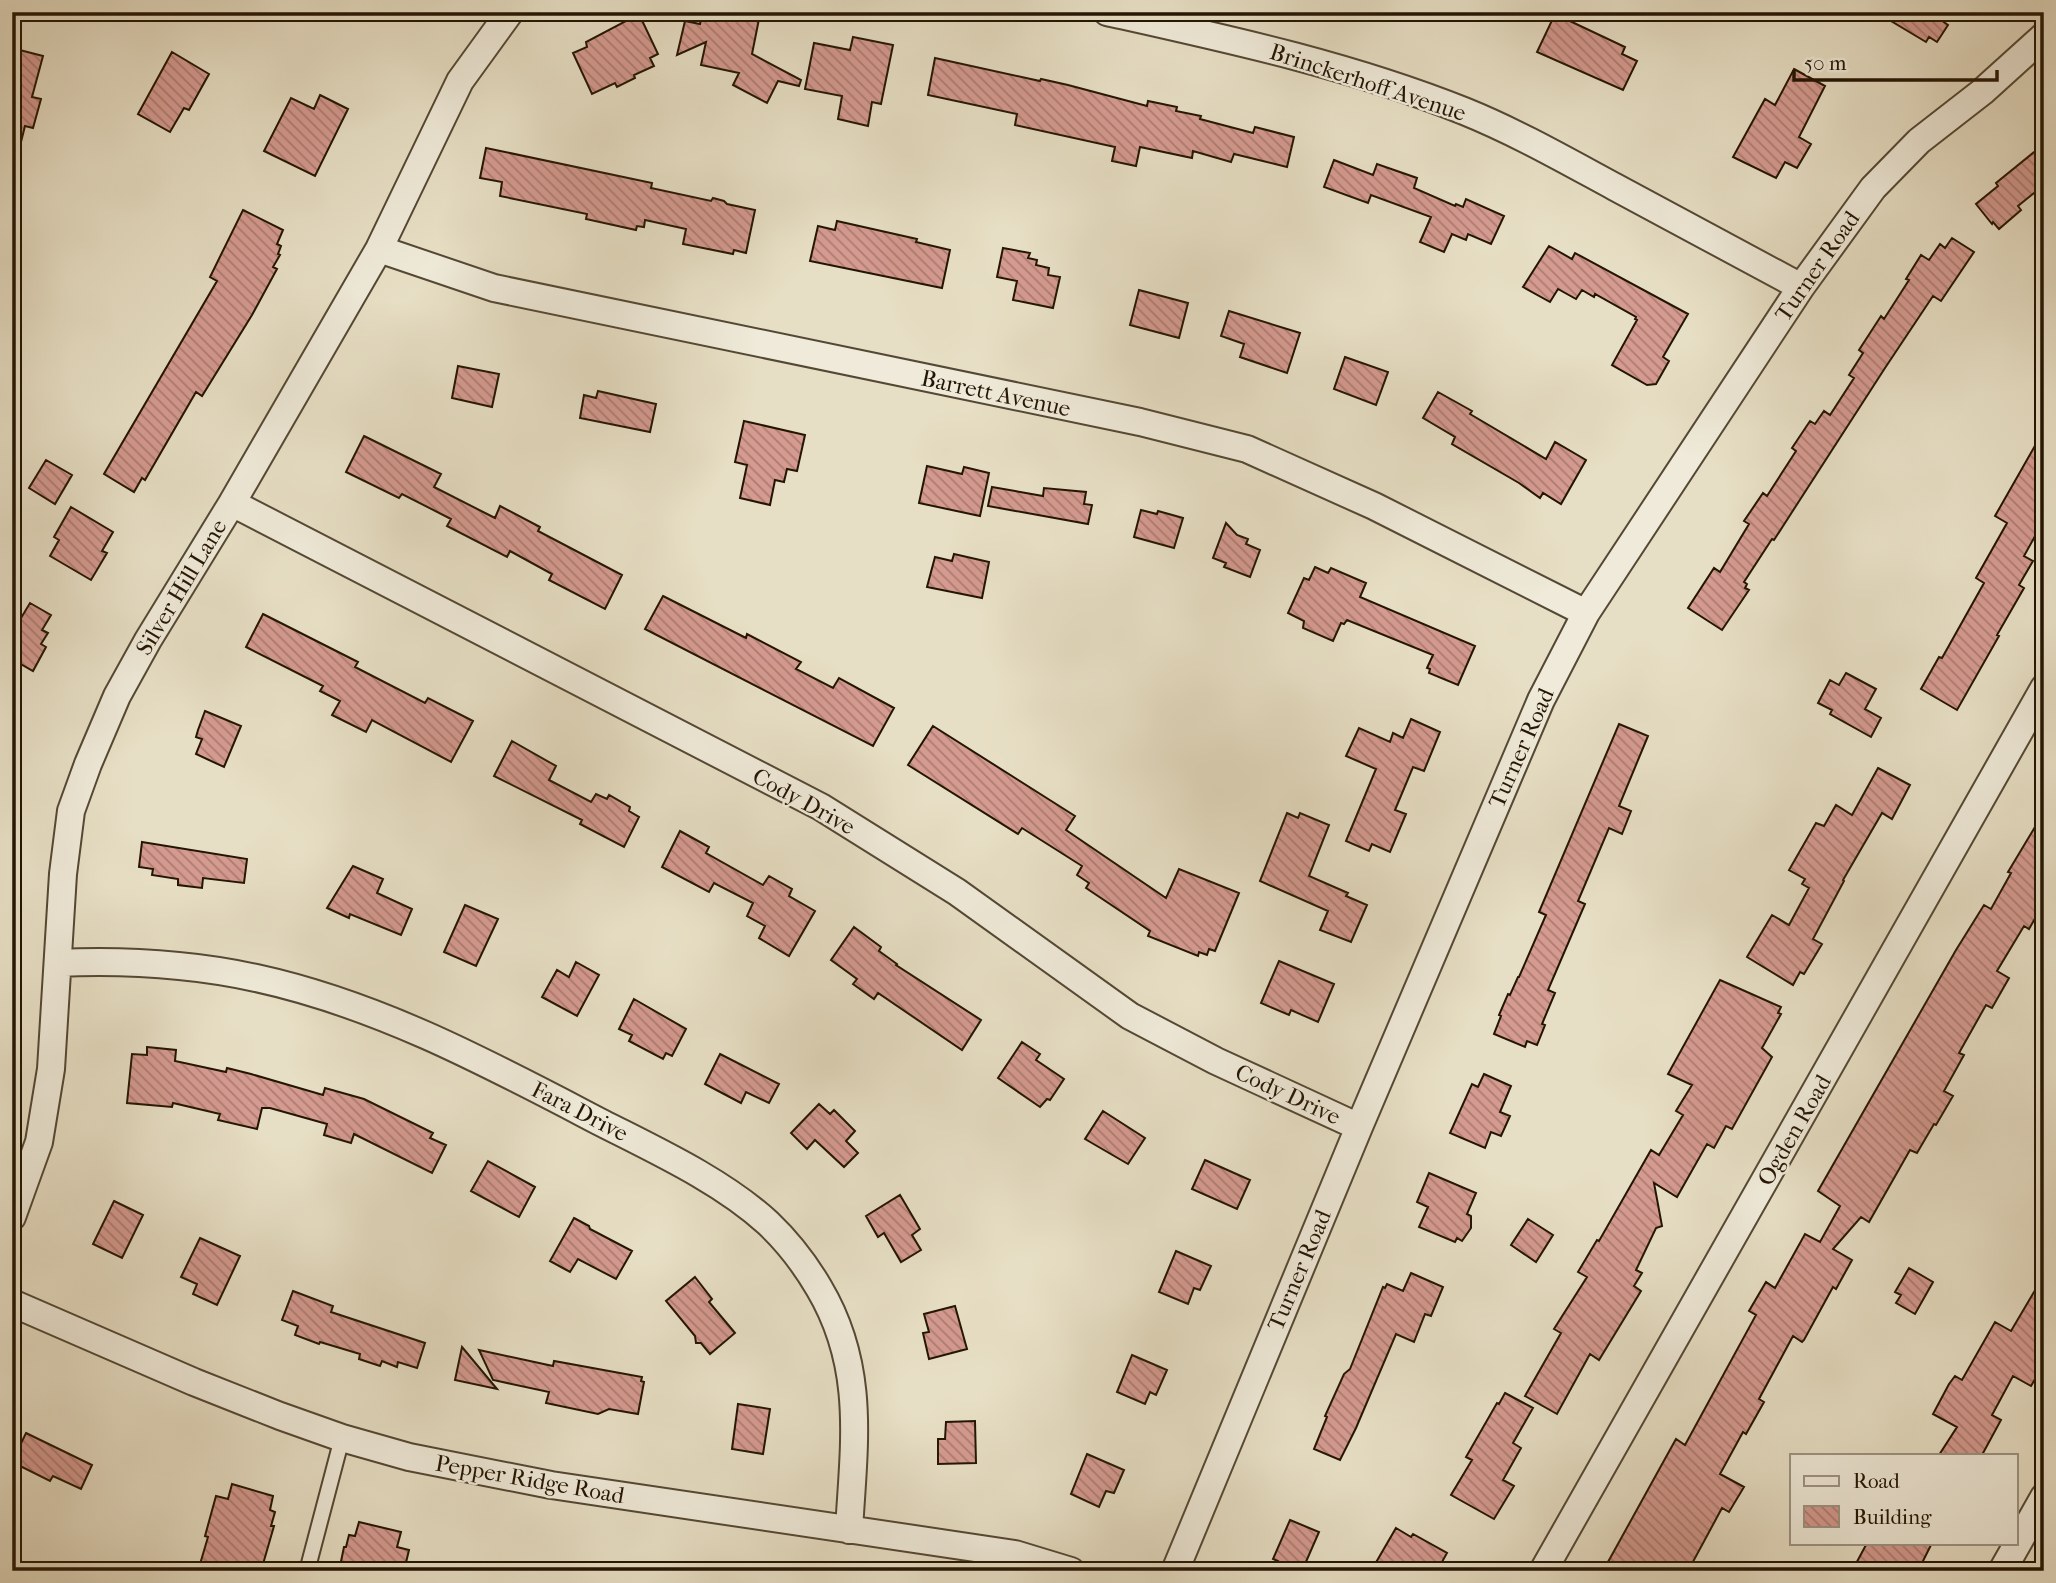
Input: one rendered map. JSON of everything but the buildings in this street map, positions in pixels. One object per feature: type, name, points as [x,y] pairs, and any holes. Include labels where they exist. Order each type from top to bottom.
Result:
[{"type":"street","name":"Silver Hill Lane","points":[[12,1217],[39,1142],[51,1069],[63,874],[71,811],[88,764],[117,696],[148,640],[232,503],[379,249],[460,81],[510,12]]},
{"type":"street","name":"Brinckerhoff Avenue","points":[[1107,12],[1229,39],[1324,64],[1464,111],[1525,138],[1801,288]]},
{"type":"street","name":"Turner Road","points":[[1175,1571],[1359,1127],[1541,700],[1586,613],[1801,288],[1872,188],[1919,141],[1982,92],[2044,36]]},
{"type":"street","name":"Barrett Avenue","points":[[379,249],[494,288],[1140,422],[1247,449],[1374,506],[1586,613]]},
{"type":"street","name":"Cody Drive","points":[[232,503],[821,807],[957,892],[1130,1016],[1216,1061],[1359,1127]]},
{"type":"street","name":"Ogden Road","points":[[1543,1571],[2044,688]]},
{"type":"street","name":"Fara Drive","points":[[58,962],[119,961],[218,971],[258,979],[398,1022],[465,1051],[666,1156],[728,1193],[767,1222],[797,1254],[820,1289],[846,1349],[854,1395],[855,1443],[849,1530]]},
{"type":"street","name":"Pepper Ridge Road","points":[[12,1303],[194,1382],[342,1438],[466,1470],[1016,1554],[1071,1571]]},
{"type":"street","points":[[2018,1543],[2044,1497]]},
{"type":"street","points":[[2002,1571],[2017,1544]]},
{"type":"lane","points":[[307,1571],[342,1438]]}]
